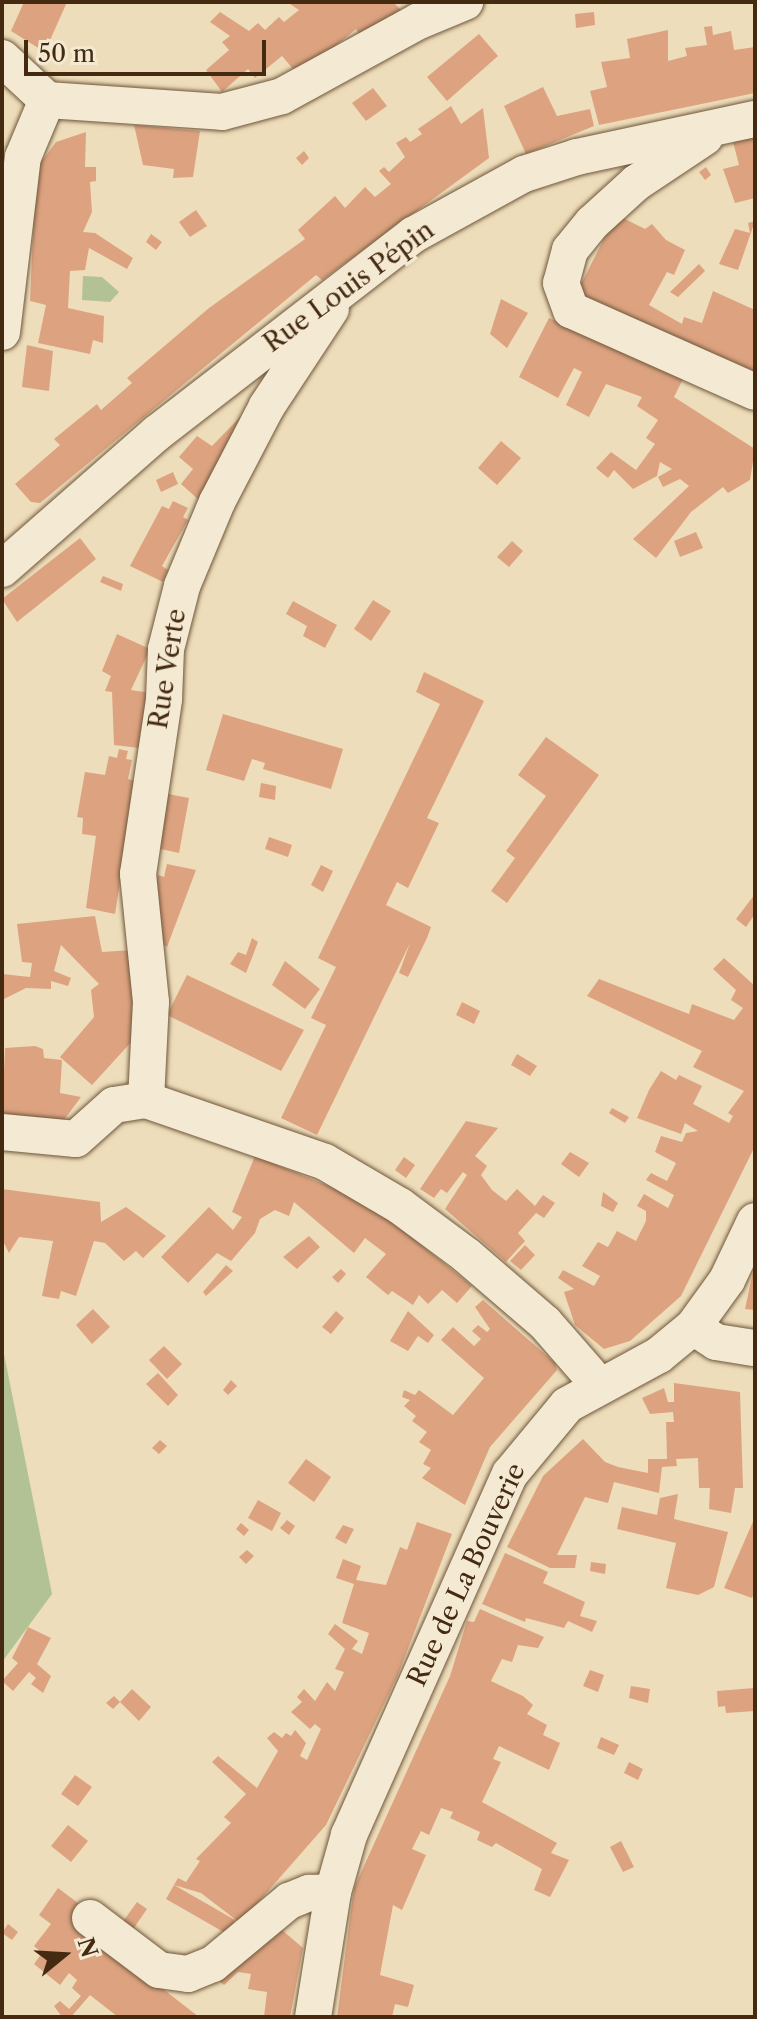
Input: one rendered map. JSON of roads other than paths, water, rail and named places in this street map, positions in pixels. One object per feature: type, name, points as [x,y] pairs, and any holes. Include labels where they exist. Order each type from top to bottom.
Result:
[{"type":"street","points":[[2,58],[47,100],[222,112],[282,96],[419,21],[465,2]]},
{"type":"street","points":[[2,332],[23,157],[47,100]]},
{"type":"street","name":"Rue Louis Pépin","points":[[2,569],[157,433],[413,235],[524,174],[577,157],[755,119]]},
{"type":"street","points":[[720,128],[636,183],[592,223],[570,250],[561,283],[571,310],[755,392]]},
{"type":"street","name":"Rue Verte","points":[[146,1100],[151,1002],[138,874],[164,699],[166,649],[182,586],[217,502],[267,406],[351,280]]},
{"type":"street","points":[[2,1132],[76,1139],[114,1105],[146,1100],[325,1162],[400,1206],[545,1323],[599,1385]]},
{"type":"street","name":"Rue de La Bouverie","points":[[313,2017],[333,1892],[358,1812],[510,1474],[557,1414],[599,1385],[659,1355],[693,1327],[727,1280],[755,1221]]},
{"type":"street","points":[[693,1327],[716,1342],[755,1348]]},
{"type":"street","points":[[90,1918],[159,1970],[188,1974],[213,1964],[289,1901],[309,1893],[333,1892]]}]
